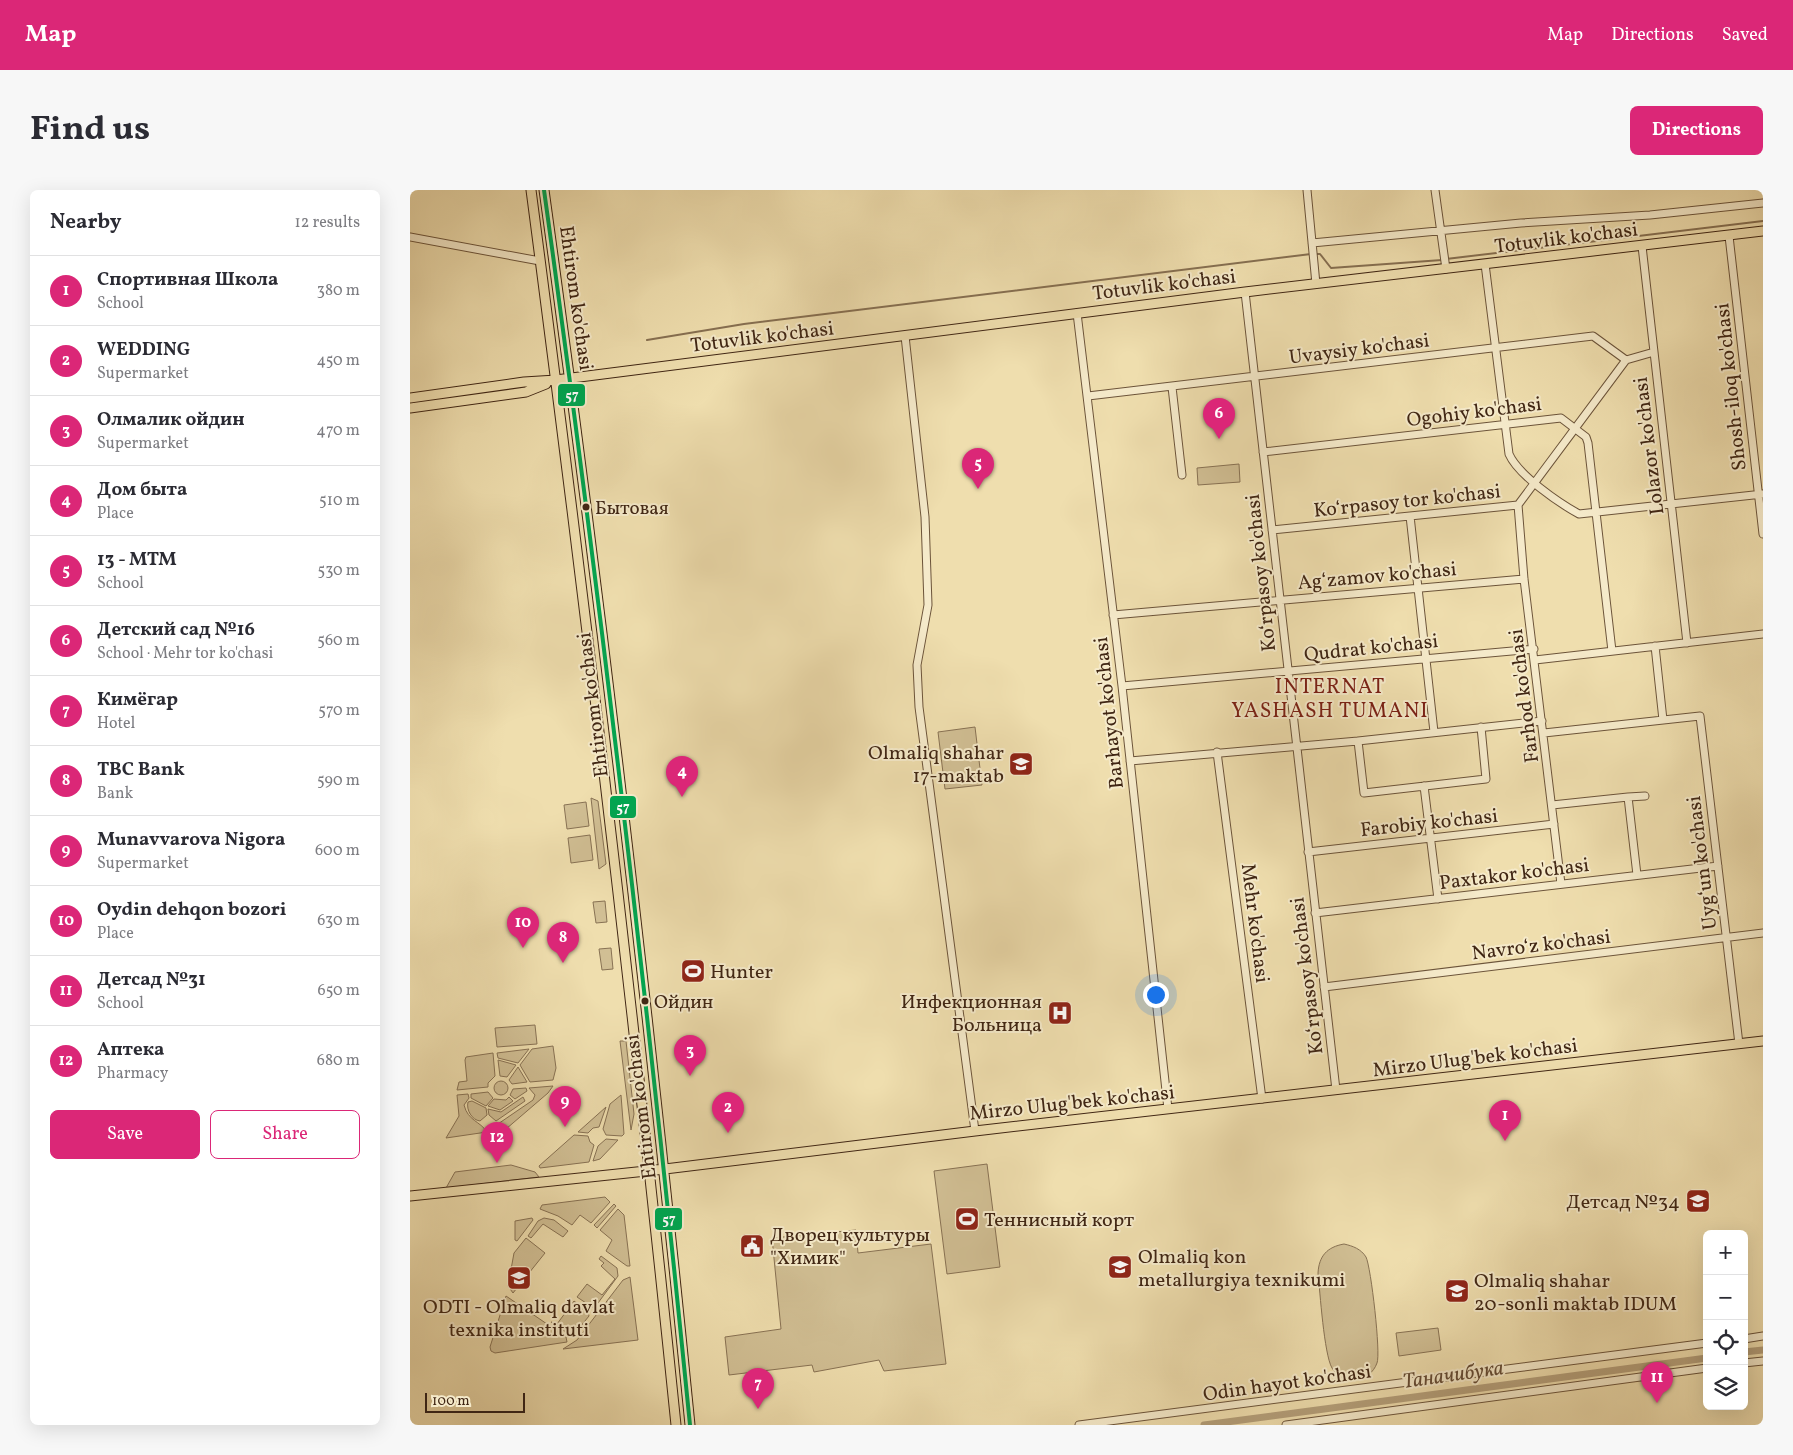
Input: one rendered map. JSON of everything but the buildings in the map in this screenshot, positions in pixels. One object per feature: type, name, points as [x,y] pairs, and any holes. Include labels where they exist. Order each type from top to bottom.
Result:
[{"type":"main road","name":"Ehtirom ko'chasi","points":[[531,190],[556,380],[650,1171],[676,1425]]},
{"type":"main road","name":"Ehtirom ko'chasi","points":[[544,190],[570,378],[665,1169],[690,1425]]},
{"type":"main road","name":"Totuvlik ko'chasi","points":[[556,380],[1445,266],[1485,264],[1763,231]]},
{"type":"main road","points":[[410,398],[524,382],[556,380]]},
{"type":"main road","points":[[410,408],[526,392],[556,380]]},
{"type":"main road","name":"Mirzo Ulug'bek ko'chasi","points":[[410,1196],[650,1171],[975,1131],[1763,1041]]},
{"type":"street","points":[[1307,190],[1316,284]]},
{"type":"street","points":[[1435,190],[1445,266]]},
{"type":"street","points":[[1312,245],[1440,231],[1650,215],[1763,203]]},
{"type":"street","name":"Shosh-iloq ko'chasi","points":[[1729,236],[1761,494],[1763,534]]},
{"type":"street","points":[[410,237],[540,261]]},
{"type":"street","name":"Lolazor ko'chasi","points":[[1642,246],[1687,643]]},
{"type":"street","points":[[1485,264],[1504,424],[1513,462],[1534,482],[1579,514],[1761,494]]},
{"type":"street","name":"Ko‘rpasoy ko'chasi","points":[[1245,292],[1336,1090]]},
{"type":"street","name":"Barhayot ko'chasi","points":[[1077,313],[1122,686],[1168,1109]]},
{"type":"street","points":[[905,336],[925,517],[928,605],[917,665],[920,707],[975,1131]]},
{"type":"street","name":"Uvaysiy ko'chasi","points":[[1088,396],[1255,378],[1593,336],[1626,360]]},
{"type":"street","points":[[1626,360],[1654,352]]},
{"type":"street","name":"Ko‘rpasoy tor ko'chasi","points":[[1272,530],[1518,504],[1626,360]]},
{"type":"street","points":[[1172,387],[1182,475]]},
{"type":"street","name":"Ogohiy ko'chasi","points":[[1263,452],[1561,418],[1586,437],[1588,443],[1612,651]]},
{"type":"street","name":"Farhod ko'chasi","points":[[1518,504],[1524,579],[1561,884]]},
{"type":"street","points":[[1410,516],[1434,732]]},
{"type":"street","name":"Ag‘zamov ko'chasi","points":[[1113,615],[1524,579]]},
{"type":"street","points":[[1535,660],[1763,634]]},
{"type":"street","points":[[1655,646],[1663,720]]},
{"type":"street","name":"Qudrat ko'chasi","points":[[1122,686],[1534,649]]},
{"type":"street","name":"Uyg‘un ko'chasi","points":[[1544,733],[1700,716],[1739,1044]]},
{"type":"street","points":[[1130,761],[1358,741],[1542,720]]},
{"type":"street","points":[[1358,741],[1364,793],[1486,779],[1481,727]]},
{"type":"street","name":"Mehr ko'chasi","points":[[1217,752],[1262,1098]]},
{"type":"street","points":[[1424,786],[1438,899]]},
{"type":"street","points":[[1552,805],[1645,796]]},
{"type":"street","points":[[1628,797],[1637,876]]},
{"type":"street","name":"Farobiy ko'chasi","points":[[1308,852],[1554,824]]},
{"type":"street","name":"Paxtakor ko'chasi","points":[[1315,913],[1718,866]]},
{"type":"street","name":"Navro‘z ko'chasi","points":[[1324,986],[1763,933]]},
{"type":"street","points":[[1748,1338],[1763,1336]]},
{"type":"street","name":"Odin hayot ko'chasi","points":[[1079,1425],[1703,1344]]},
{"type":"street","points":[[1748,1363],[1763,1361]]},
{"type":"street","points":[[1286,1425],[1703,1369]]},
{"type":"shaded area","points":[[1239,464],[1240,482],[1198,485],[1197,468]]},
{"type":"shaded area","points":[[975,727],[982,785],[945,789],[938,732]]},
{"type":"shaded area","points":[[591,798],[598,801],[606,864],[599,869]]},
{"type":"shaded area","points":[[586,802],[589,826],[567,829],[564,805]]},
{"type":"shaded area","points":[[590,835],[593,860],[571,863],[568,838]]},
{"type":"shaded area","points":[[605,901],[607,922],[596,923],[593,902]]},
{"type":"shaded area","points":[[611,948],[613,969],[602,970],[599,949]]},
{"type":"shaded area","points":[[535,1025],[537,1044],[497,1047],[495,1028]]},
{"type":"shaded area","points":[[620,1041],[626,1041],[634,1114],[631,1130]]},
{"type":"shaded area","points":[[553,1046],[556,1068],[553,1080],[530,1082],[520,1065],[532,1049]]},
{"type":"shaded area","points":[[529,1049],[518,1063],[498,1058],[497,1053]]},
{"type":"shaded area","points":[[493,1053],[495,1076],[488,1083],[488,1087],[457,1090],[459,1082],[467,1081],[466,1057]]},
{"type":"shaded area","points":[[498,1060],[516,1065],[507,1077],[500,1076]]},
{"type":"shaded area","points":[[518,1067],[527,1082],[512,1084],[509,1080]]},
{"type":"shaded area","points":[[501,1081],[506,1083],[508,1088],[506,1093],[501,1095],[496,1093],[494,1088],[496,1083]]},
{"type":"shaded area","points":[[553,1086],[548,1093],[506,1129],[499,1130],[495,1126],[533,1100],[535,1095],[529,1088]]},
{"type":"shaded area","points":[[526,1088],[527,1091],[515,1099],[510,1095],[513,1089]]},
{"type":"shaded area","points":[[488,1092],[493,1098],[486,1106],[471,1098],[471,1094]]},
{"type":"shaded area","points":[[468,1094],[469,1098],[464,1105],[468,1114],[487,1132],[446,1138],[459,1116],[457,1095]]},
{"type":"shaded area","points":[[621,1095],[624,1134],[622,1136],[606,1135],[603,1129],[610,1104]]},
{"type":"shaded area","points":[[509,1097],[513,1101],[500,1110],[488,1106],[494,1099],[506,1100]]},
{"type":"shaded area","points":[[523,1097],[525,1101],[496,1121],[489,1115],[488,1109],[501,1112]]},
{"type":"shaded area","points":[[472,1101],[486,1108],[487,1115],[480,1121],[474,1119],[469,1111],[468,1102]]},
{"type":"shaded area","points":[[606,1107],[599,1127],[593,1128],[588,1133],[578,1132]]},
{"type":"shaded area","points":[[574,1135],[588,1136],[590,1142],[594,1145],[589,1162],[540,1168],[539,1166]]},
{"type":"shaded area","points":[[606,1139],[618,1140],[600,1159],[593,1161],[598,1146]]},
{"type":"shaded area","name":"Теннисный корт","points":[[987,1164],[1000,1267],[947,1274],[934,1171]]},
{"type":"shaded area","points":[[511,1165],[535,1172],[539,1177],[446,1188],[455,1172]]},
{"type":"shaded area","points":[[605,1197],[610,1202],[591,1223],[580,1215],[572,1225],[558,1216],[540,1209],[542,1205]]},
{"type":"shaded area","points":[[614,1204],[616,1206],[597,1228],[594,1225]]},
{"type":"shaded area","points":[[618,1209],[624,1215],[630,1266],[627,1266],[606,1251],[612,1240],[600,1230]]},
{"type":"shaded area","points":[[532,1218],[533,1220],[517,1241],[515,1240],[515,1221]]},
{"type":"shaded area","points":[[544,1218],[554,1220],[568,1231],[563,1237],[543,1224],[531,1238],[528,1236],[538,1221]]},
{"type":"shaded area","points":[[856,1230],[858,1253],[931,1244],[946,1364],[884,1371],[879,1360],[814,1372],[812,1365],[729,1375],[725,1337],[781,1329],[772,1238]]},
{"type":"shaded area","points":[[526,1238],[545,1253],[513,1293],[508,1286],[514,1253]]},
{"type":"shaded area","points":[[1344,1244],[1356,1248],[1366,1257],[1377,1328],[1377,1363],[1368,1375],[1356,1380],[1342,1378],[1332,1368],[1329,1361],[1321,1308],[1318,1273],[1320,1262],[1325,1253],[1333,1247]]},
{"type":"shaded area","points":[[601,1256],[617,1268],[618,1276],[595,1307],[592,1307],[577,1297],[587,1284],[602,1295],[615,1279],[601,1266],[604,1263],[599,1259]]},
{"type":"shaded area","points":[[630,1277],[638,1340],[563,1349],[577,1340],[623,1280]]},
{"type":"shaded area","points":[[506,1296],[566,1337],[567,1342],[495,1353],[491,1351],[490,1347]]},
{"type":"shaded area","points":[[574,1301],[588,1312],[589,1316],[576,1332],[564,1331],[551,1322],[557,1324]]},
{"type":"shaded area","points":[[1438,1328],[1441,1350],[1399,1356],[1396,1333]]},
{"type":"waterway","points":[[1446,259],[1763,221]]},
{"type":"waterway","points":[[647,340],[744,324],[1311,254]]},
{"type":"waterway","points":[[1316,254],[1320,254],[1331,268],[1442,260]]},
{"type":"waterway","name":"Таначибука","points":[[1748,1352],[1763,1350]]},
{"type":"waterway","name":"Таначибука","points":[[1204,1425],[1703,1359]]},
{"type":"transit line","name":"57","points":[[544,190],[585,498],[623,807],[690,1425]]},
{"type":"place","name":"Детский сад №16","points":[[1219,439]]},
{"type":"place","name":"13 - MTM","points":[[978,489]]},
{"type":"place","name":"Бытовая","points":[[586,507]]},
{"type":"place","name":"Olmaliq shahar 17-maktab","points":[[1021,764]]},
{"type":"place","name":"Дом быта","points":[[682,797]]},
{"type":"place","name":"Oydin dehqon bozori","points":[[523,948]]},
{"type":"place","name":"TBC Bank","points":[[563,963]]},
{"type":"place","name":"Hunter","points":[[693,971]]},
{"type":"place","name":"Ойдин","points":[[645,1001]]},
{"type":"place","name":"Инфекционная Больница","points":[[1060,1013]]},
{"type":"place","name":"Олмалик ойдин","points":[[690,1076]]},
{"type":"place","name":"Munavvarova Nigora","points":[[565,1127]]},
{"type":"place","name":"WEDDING","points":[[728,1133]]},
{"type":"place","name":"Спортивная Школа","points":[[1505,1141]]},
{"type":"place","name":"Аптека","points":[[497,1163]]},
{"type":"place","name":"Детсад №34","points":[[1698,1201]]},
{"type":"place","name":"Теннисный корт","points":[[967,1219]]},
{"type":"place","name":"Дворец культуры \"Химик\"","points":[[752,1246]]},
{"type":"place","name":"Olmaliq kon metallurgiya texnikumi","points":[[1120,1267]]},
{"type":"place","name":"ODTI - Olmaliq davlat texnika instituti","points":[[519,1278]]},
{"type":"place","name":"Olmaliq shahar 20-sonli maktab IDUM","points":[[1457,1291]]},
{"type":"place","name":"Детсад №31","points":[[1657,1403]]},
{"type":"place","name":"Кимёгар","points":[[758,1409]]},
{"type":"district","name":"INTERNAT YASHASH TUMANI","points":[[1330,698]]}]
